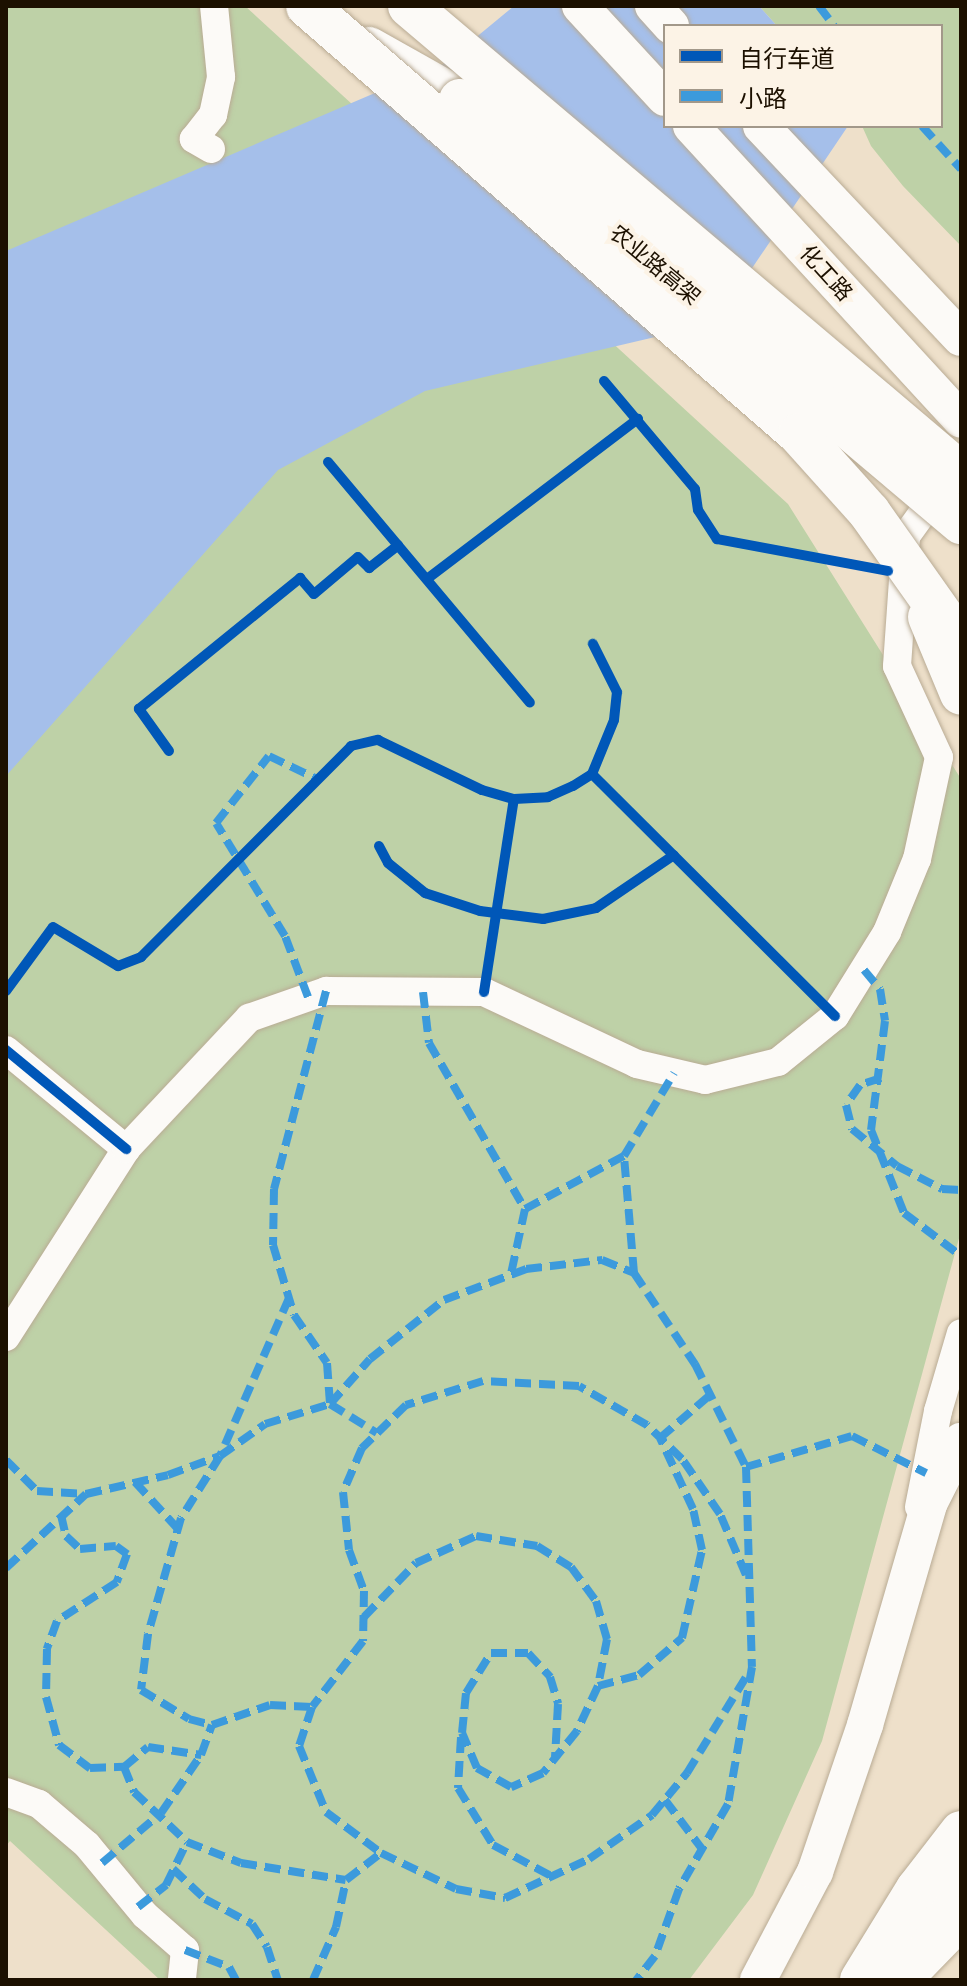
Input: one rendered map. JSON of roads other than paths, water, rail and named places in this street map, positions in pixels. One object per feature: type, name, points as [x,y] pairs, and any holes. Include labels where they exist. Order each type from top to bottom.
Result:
[{"type":"highway","name":"农业路高架","points":[[409,6],[961,473]]},
{"type":"highway","name":"农业路高架","points":[[330,13],[456,97],[961,523]]},
{"type":"highway","points":[[330,13],[744,383],[840,475],[961,642]]},
{"type":"highway","points":[[823,357],[867,379],[961,456]]},
{"type":"highway","points":[[869,512],[935,627],[961,694]]},
{"type":"highway","points":[[879,1972],[917,1889],[959,1845]]},
{"type":"highway","points":[[839,1980],[879,1972],[958,1920]]},
{"type":"main road","points":[[580,6],[663,96]]},
{"type":"main road","points":[[653,6],[669,24]]},
{"type":"main road","name":"化工路","points":[[693,128],[961,420]]},
{"type":"main road","points":[[763,128],[961,338]]},
{"type":"main road","points":[[758,1980],[815,1872],[843,1798],[908,1565],[929,1504],[961,1441]]},
{"type":"street","points":[[211,149],[194,139],[213,115],[221,77],[214,6]]},
{"type":"street","points":[[6,1337],[126,1149],[249,1018],[326,991],[484,992],[637,1064],[705,1080],[778,1062],[835,1016],[887,932],[917,859],[939,757],[897,666],[906,536],[961,456]]},
{"type":"street","points":[[6,1050],[126,1149]]},
{"type":"street","points":[[908,1565],[938,1411],[961,1333]]},
{"type":"street","points":[[6,1792],[39,1804],[87,1845],[145,1915],[185,1950],[182,1980]]},
{"type":"street","points":[[879,1972],[910,1933],[959,1845]]},
{"type":"water","points":[[514,6],[759,6],[775,24],[663,24],[663,128],[847,128],[715,323],[425,391],[278,470],[6,776],[6,251],[445,63]]}]
